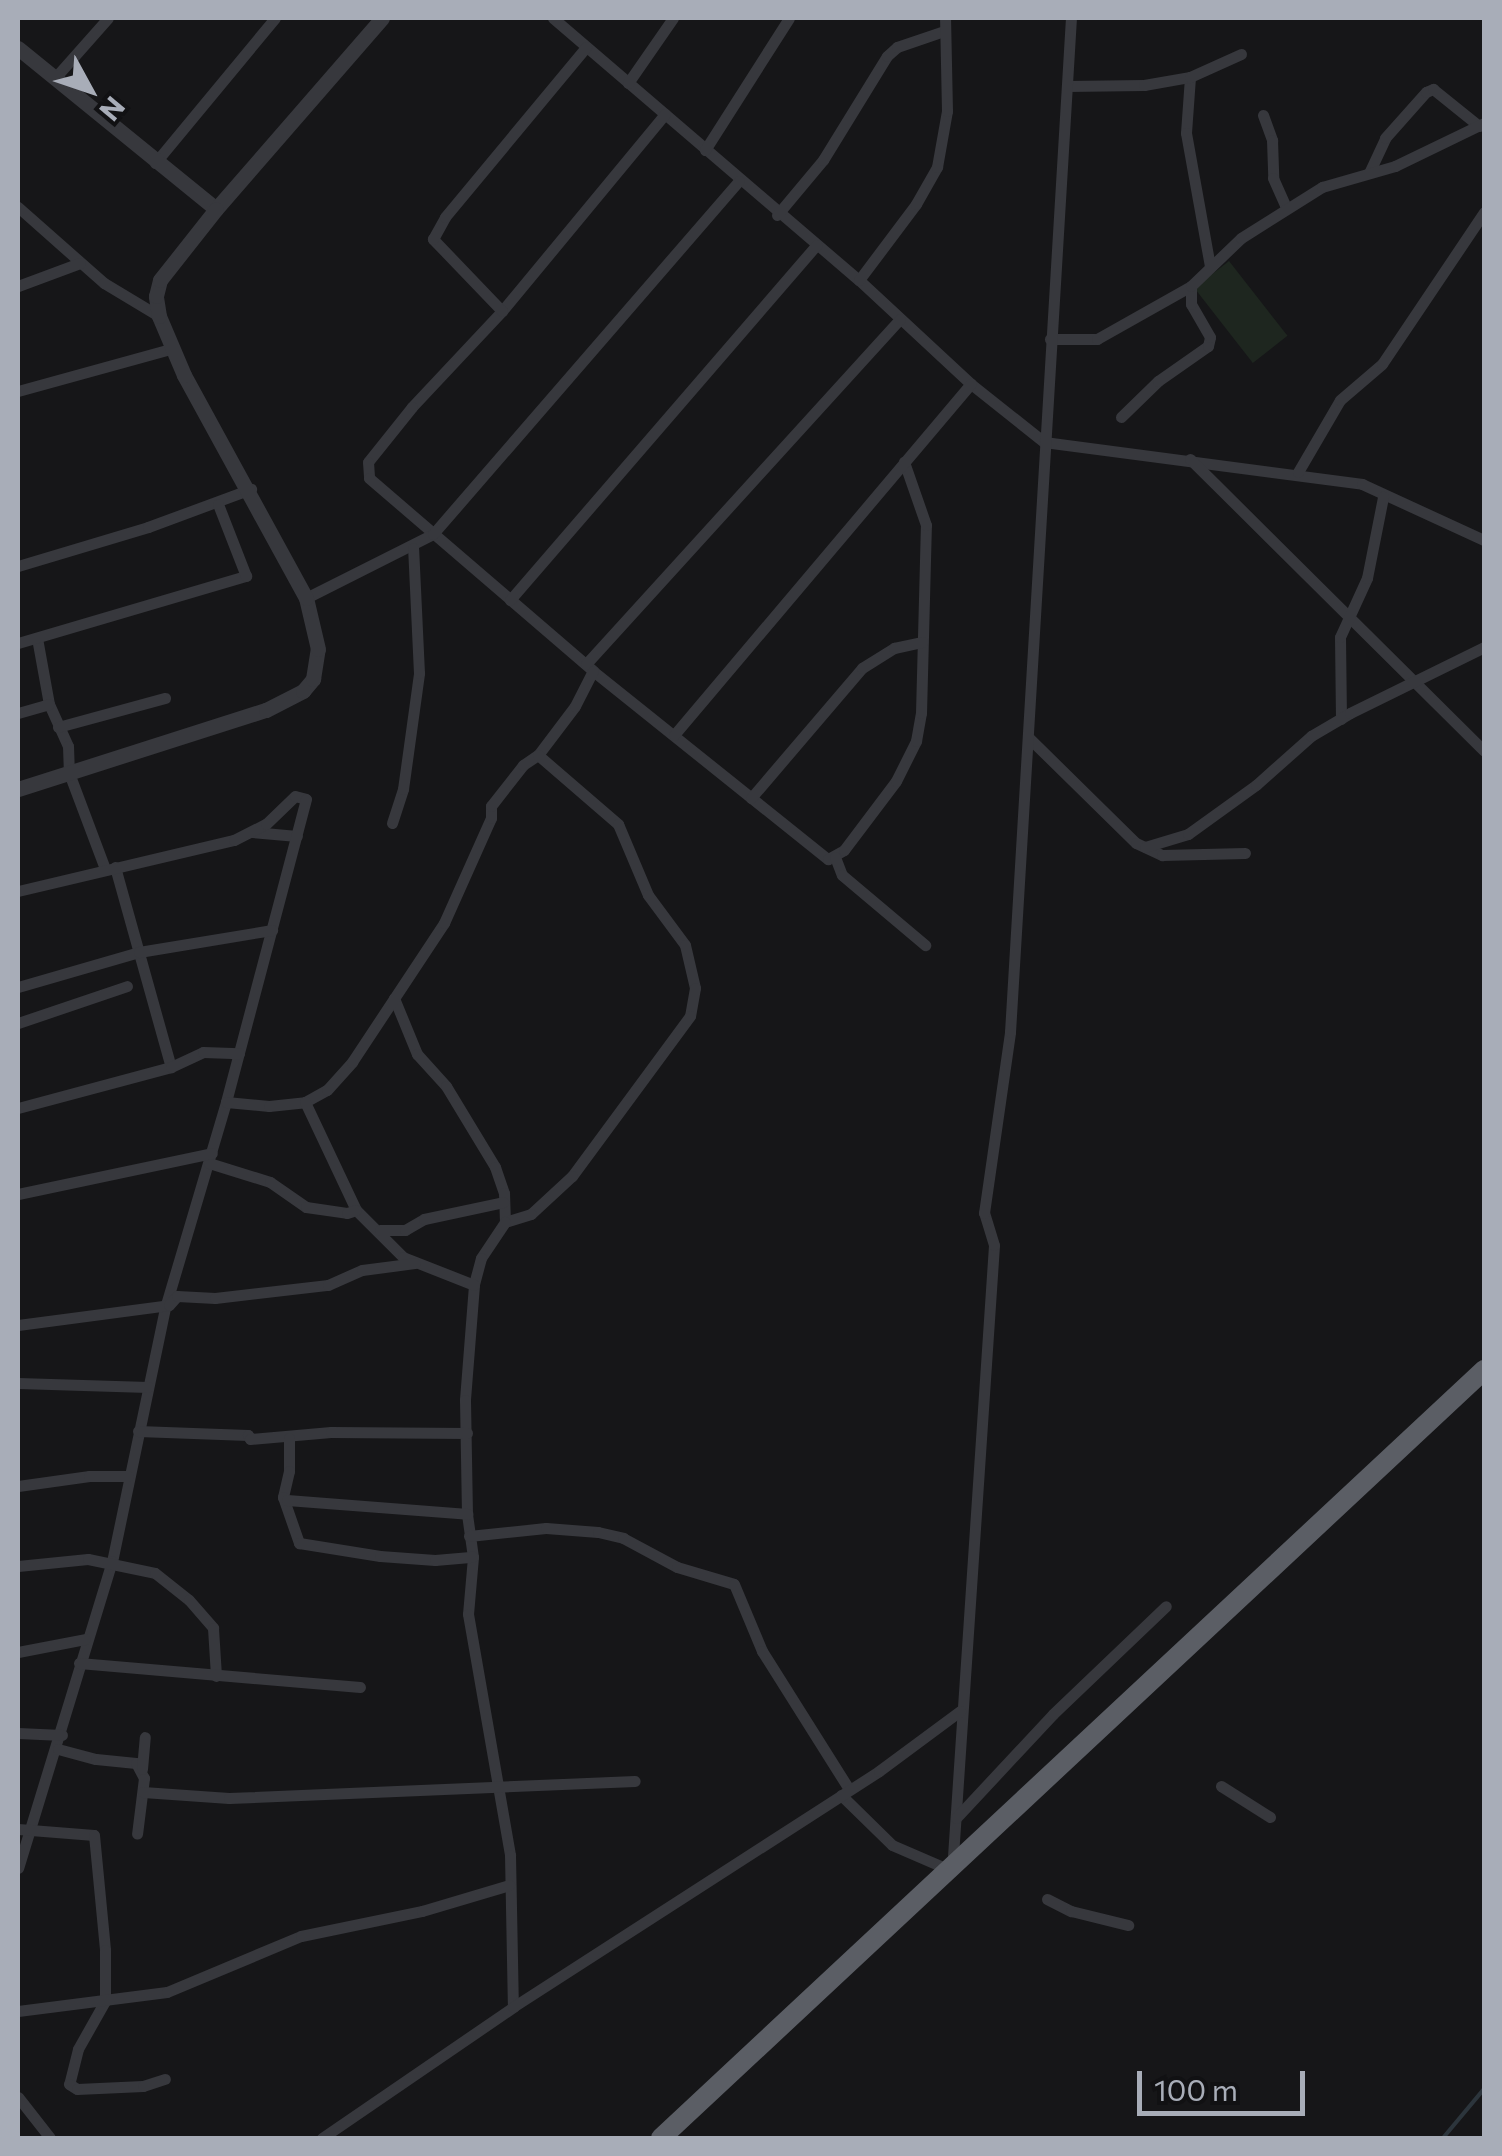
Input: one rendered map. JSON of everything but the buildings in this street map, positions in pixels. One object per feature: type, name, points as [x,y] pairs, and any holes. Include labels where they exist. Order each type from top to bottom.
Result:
[{"type":"highway","points":[[661,2138],[952,1871],[1484,1370]]},
{"type":"street","points":[[54,80],[108,18]]},
{"type":"street","points":[[155,163],[275,18]]},
{"type":"street","points":[[18,789],[266,710],[303,691],[317,666],[306,598],[251,490],[171,349],[156,296],[160,280],[216,209],[382,18]]},
{"type":"street","points":[[552,18],[859,280],[971,384],[1044,442],[1298,472],[1362,484],[1484,540]]},
{"type":"street","points":[[628,82],[673,18]]},
{"type":"street","points":[[705,150],[790,18]]},
{"type":"street","points":[[469,1536],[546,1528],[598,1532],[623,1538],[677,1568],[734,1584],[762,1651],[845,1792],[892,1845],[952,1871],[994,1245],[984,1213],[991,1189],[1010,1032],[1072,18]]},
{"type":"street","points":[[778,214],[822,160],[887,56],[897,47],[945,24],[949,60],[947,111],[938,166],[916,204],[859,280]]},
{"type":"street","points":[[502,311],[433,239],[445,216],[586,46]]},
{"type":"street","points":[[18,48],[216,209]]},
{"type":"street","points":[[1067,86],[1105,88],[1190,77],[1241,54]]},
{"type":"street","points":[[1190,77],[1186,132],[1210,267]]},
{"type":"street","points":[[1050,339],[1097,339],[1191,286],[1240,238],[1286,207],[1322,187],[1424,155],[1481,124],[1433,90],[1426,92],[1385,138],[1369,172]]},
{"type":"street","points":[[666,114],[502,311],[412,407],[365,469],[380,490],[589,668],[820,854],[835,857]]},
{"type":"street","points":[[1263,116],[1272,140],[1273,178],[1286,207]]},
{"type":"street","points":[[306,598],[413,548],[433,534],[739,181]]},
{"type":"street","points":[[18,207],[120,295],[159,316]]},
{"type":"street","points":[[1298,472],[1340,400],[1382,364],[1484,212]]},
{"type":"street","points":[[510,600],[816,245]]},
{"type":"street","points":[[18,286],[80,263]]},
{"type":"street","points":[[1121,417],[1158,381],[1208,346],[1210,337],[1191,304],[1191,286]]},
{"type":"street","points":[[226,1102],[269,1106],[304,1102],[327,1090],[352,1062],[444,923],[491,818],[491,806],[523,765],[538,755],[575,706],[589,668],[900,319]]},
{"type":"street","points":[[18,392],[171,349]]},
{"type":"street","points":[[674,735],[971,384]]},
{"type":"street","points":[[1190,459],[1484,751]]},
{"type":"street","points":[[835,857],[896,781],[916,742],[922,713],[926,525],[904,462]]},
{"type":"street","points":[[18,566],[218,504],[251,490]]},
{"type":"street","points":[[1341,719],[1340,637],[1347,615],[1368,578],[1384,497]]},
{"type":"street","points":[[18,643],[246,576],[218,504]]},
{"type":"street","points":[[392,823],[402,788],[420,673],[413,548]]},
{"type":"street","points":[[37,638],[49,704],[68,746],[69,773],[110,868],[139,952],[171,1067]]},
{"type":"street","points":[[750,798],[862,668],[894,648],[922,642]]},
{"type":"street","points":[[1145,847],[1172,842],[1207,821],[1311,736],[1412,680],[1475,656],[1484,647]]},
{"type":"street","points":[[58,727],[165,698]]},
{"type":"street","points":[[18,712],[49,704]]},
{"type":"street","points":[[1028,737],[1145,847],[1162,855],[1244,852]]},
{"type":"street","points":[[513,2007],[506,1820],[496,1784],[468,1614],[473,1557],[467,1514],[466,1364],[474,1285],[480,1258],[505,1222],[532,1214],[572,1176],[626,1098],[679,1033],[690,1016],[696,988],[685,945],[648,895],[618,824],[538,755]]},
{"type":"street","points":[[18,1868],[23,1830],[58,1749],[85,1640],[112,1562],[166,1305],[226,1102],[306,802],[298,794],[252,832]]},
{"type":"street","points":[[18,891],[252,832],[297,836]]},
{"type":"street","points":[[835,857],[842,875],[926,945]]},
{"type":"street","points":[[18,987],[139,952],[272,930]]},
{"type":"street","points":[[18,1023],[127,986]]},
{"type":"street","points":[[394,998],[417,1054],[446,1086],[495,1167],[504,1193],[505,1222]]},
{"type":"street","points":[[18,1108],[171,1067],[203,1052],[239,1053]]},
{"type":"street","points":[[304,1102],[356,1210],[414,1263],[474,1285]]},
{"type":"street","points":[[18,1194],[210,1158],[270,1182],[306,1207],[348,1213],[356,1210]]},
{"type":"street","points":[[380,1230],[405,1230],[424,1219],[503,1202]]},
{"type":"street","points":[[18,1325],[166,1305],[177,1296],[215,1298],[328,1285],[362,1270],[414,1263]]},
{"type":"street","points":[[18,1382],[148,1387]]},
{"type":"street","points":[[138,1431],[288,1438],[331,1432],[467,1432]]},
{"type":"street","points":[[288,1438],[289,1471],[283,1497],[287,1500],[467,1514]]},
{"type":"street","points":[[18,1486],[89,1476],[128,1476]]},
{"type":"street","points":[[287,1500],[287,1518],[299,1543],[309,1547],[435,1560],[473,1557]]},
{"type":"street","points":[[18,1566],[88,1559],[155,1573],[202,1612],[218,1645],[216,1676]]},
{"type":"street","points":[[956,1818],[1053,1714],[1166,1606]]},
{"type":"street","points":[[18,1652],[85,1640]]},
{"type":"street","points":[[79,1663],[360,1687]]},
{"type":"street","points":[[322,2138],[513,2007],[845,1792],[960,1711]]},
{"type":"street","points":[[18,1733],[62,1734]]},
{"type":"street","points":[[137,1834],[145,1737]]},
{"type":"street","points":[[58,1749],[96,1760],[136,1763],[142,1769]]},
{"type":"street","points":[[143,1792],[229,1798],[635,1781]]},
{"type":"street","points":[[1221,1786],[1270,1817]]},
{"type":"street","points":[[23,1830],[94,1835],[105,1950],[104,2000],[78,2049],[69,2084],[77,2089],[143,2086],[165,2079]]},
{"type":"street","points":[[18,2011],[166,1992],[302,1936],[422,1911],[509,1885]]},
{"type":"street","points":[[1047,1899],[1072,1911],[1128,1924]]},
{"type":"street","points":[[18,2096],[50,2138]]},
{"type":"shaded area","points":[[1229,261],[1287,336],[1253,363],[1194,288]]},
{"type":"waterway","points":[[1443,2138],[1484,2089]]}]
